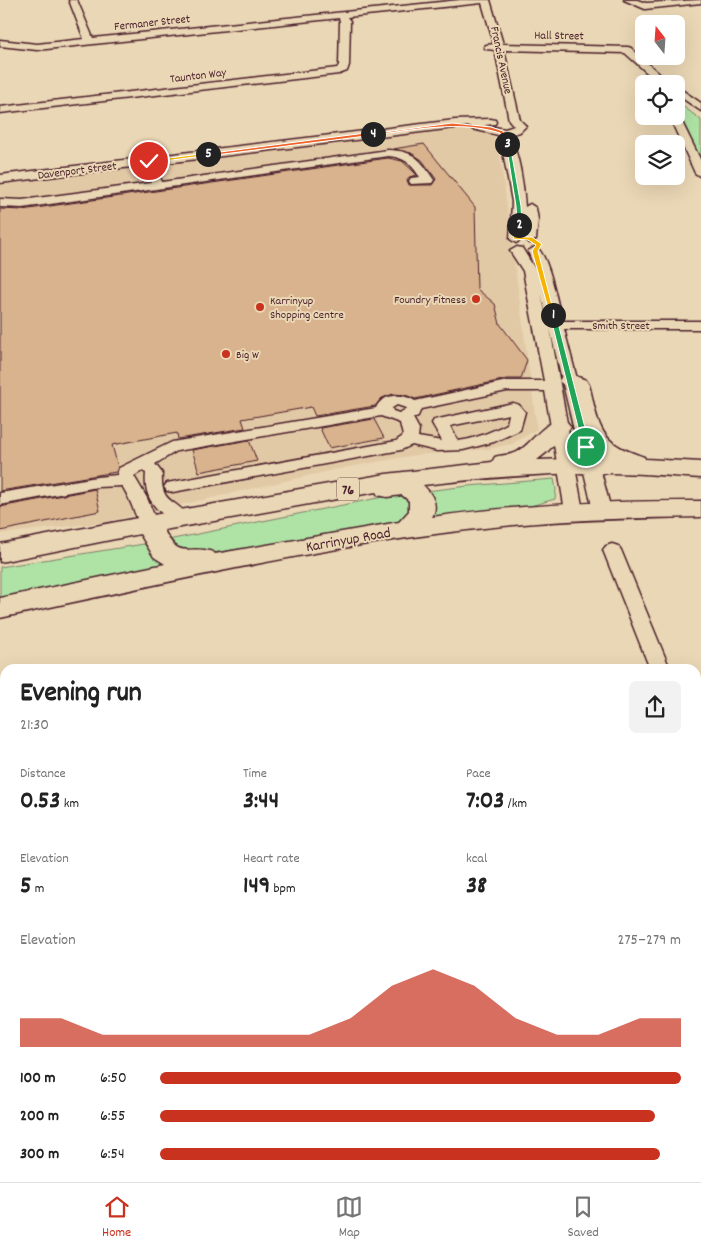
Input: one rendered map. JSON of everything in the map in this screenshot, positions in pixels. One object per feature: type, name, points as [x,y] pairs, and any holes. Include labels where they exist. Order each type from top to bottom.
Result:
[{"type":"highway","points":[[561,383],[578,385],[591,432],[596,440],[614,454],[648,468]]},
{"type":"highway","points":[[342,490],[352,481],[411,472],[520,461],[539,447],[559,427]]},
{"type":"highway","name":"76","points":[[0,553],[180,518],[386,482],[478,471],[591,465],[701,470]]},
{"type":"highway","points":[[342,490],[356,494],[406,486],[411,488],[418,495],[422,503],[422,512],[408,528]]},
{"type":"highway","name":"Karrinyup Road","points":[[0,608],[408,528],[574,511],[701,509]]},
{"type":"highway","points":[[149,525],[158,545],[170,556],[185,562],[282,544],[299,548]]},
{"type":"street","points":[[73,0],[89,41]]},
{"type":"street","name":"Francis Avenue","points":[[478,0],[494,47],[516,125],[532,220],[532,245],[561,383],[591,465],[602,510]]},
{"type":"street","name":"Fermaner Street","points":[[0,43],[37,47],[486,0]]},
{"type":"street","name":"Francis Avenue","points":[[486,0],[495,29],[497,121],[507,141],[518,206],[520,223],[516,245],[530,271],[548,325]]},
{"type":"street","points":[[628,0],[645,6],[701,0]]},
{"type":"street","name":"Taunton Way","points":[[0,110],[338,71],[344,65],[345,21],[341,15]]},
{"type":"street","points":[[0,52],[11,45]]},
{"type":"street","name":"Hall Street","points":[[494,47],[628,50],[655,75]]},
{"type":"street","points":[[685,96],[701,108]]},
{"type":"street","points":[[685,110],[701,108]]},
{"type":"street","name":"Davenport Street","points":[[0,180],[452,124],[497,121],[516,125]]},
{"type":"street","points":[[678,125],[701,173]]},
{"type":"street","points":[[374,134],[388,153]]},
{"type":"street","points":[[303,143],[317,163]]},
{"type":"street","points":[[250,150],[261,171]]},
{"type":"street","points":[[0,203],[22,204],[156,181],[261,171],[388,153],[400,153],[411,157],[428,180],[414,181]]},
{"type":"street","points":[[516,245],[532,245]]},
{"type":"street","name":"Smith Street","points":[[548,325],[701,325]]},
{"type":"street","points":[[149,525],[141,513],[137,497],[125,480],[125,472],[141,465],[172,446],[389,400],[391,416],[507,386],[561,383]]},
{"type":"street","name":"Francis Avenue","points":[[561,383],[559,427],[574,511]]},
{"type":"street","points":[[173,487],[401,445],[412,435],[409,412]]},
{"type":"street","points":[[409,439],[424,445],[454,446]]},
{"type":"street","points":[[141,465],[150,468],[154,473],[153,485],[160,502],[180,518]]},
{"type":"street","points":[[0,499],[97,482],[125,480]]},
{"type":"street","points":[[612,550],[658,664]]},
{"type":"shaded area","name":"Karrinyup Shopping Centre","points":[[466,129],[485,132],[498,140],[537,429],[512,444],[487,449],[416,455],[338,469],[106,522],[0,534],[0,185],[400,133]]},
{"type":"green space","points":[[685,108],[701,120],[701,162],[681,125],[685,125]]},
{"type":"green space","points":[[554,479],[555,499],[527,507],[184,557],[168,540],[393,495],[468,486]]},
{"type":"green space","points":[[144,544],[154,557],[168,568],[0,599],[0,567]]},
{"type":"building","name":"Karrinyup Shopping Centre","points":[[424,144],[475,207],[477,289],[495,304],[500,324],[527,360],[521,379],[507,379],[415,399],[405,395],[393,394],[382,398],[375,406],[315,416],[311,407],[242,419],[245,428],[178,439],[177,433],[112,445],[118,467],[116,472],[0,491],[0,209],[22,210],[388,158],[402,161],[417,175],[409,177],[407,180],[409,185],[432,185],[436,179],[422,160],[411,153],[393,149]]},
{"type":"building","points":[[374,419],[384,438],[329,448],[320,428]]},
{"type":"building","points":[[249,440],[257,461],[199,472],[192,450]]},
{"type":"building","points":[[95,489],[100,511],[0,531],[0,507]]},
{"type":"place","name":"Foundry Fitness","points":[[476,299]]},
{"type":"place","name":"Karrinyup Shopping Centre","points":[[260,307]]},
{"type":"place","name":"Big W","points":[[226,354]]},
{"type":"route","points":[[149,161],[452,124],[454,126],[491,128],[502,132],[507,141],[518,206],[520,223],[516,239],[530,239],[539,244],[538,249],[535,251],[542,269],[586,447]]}]
